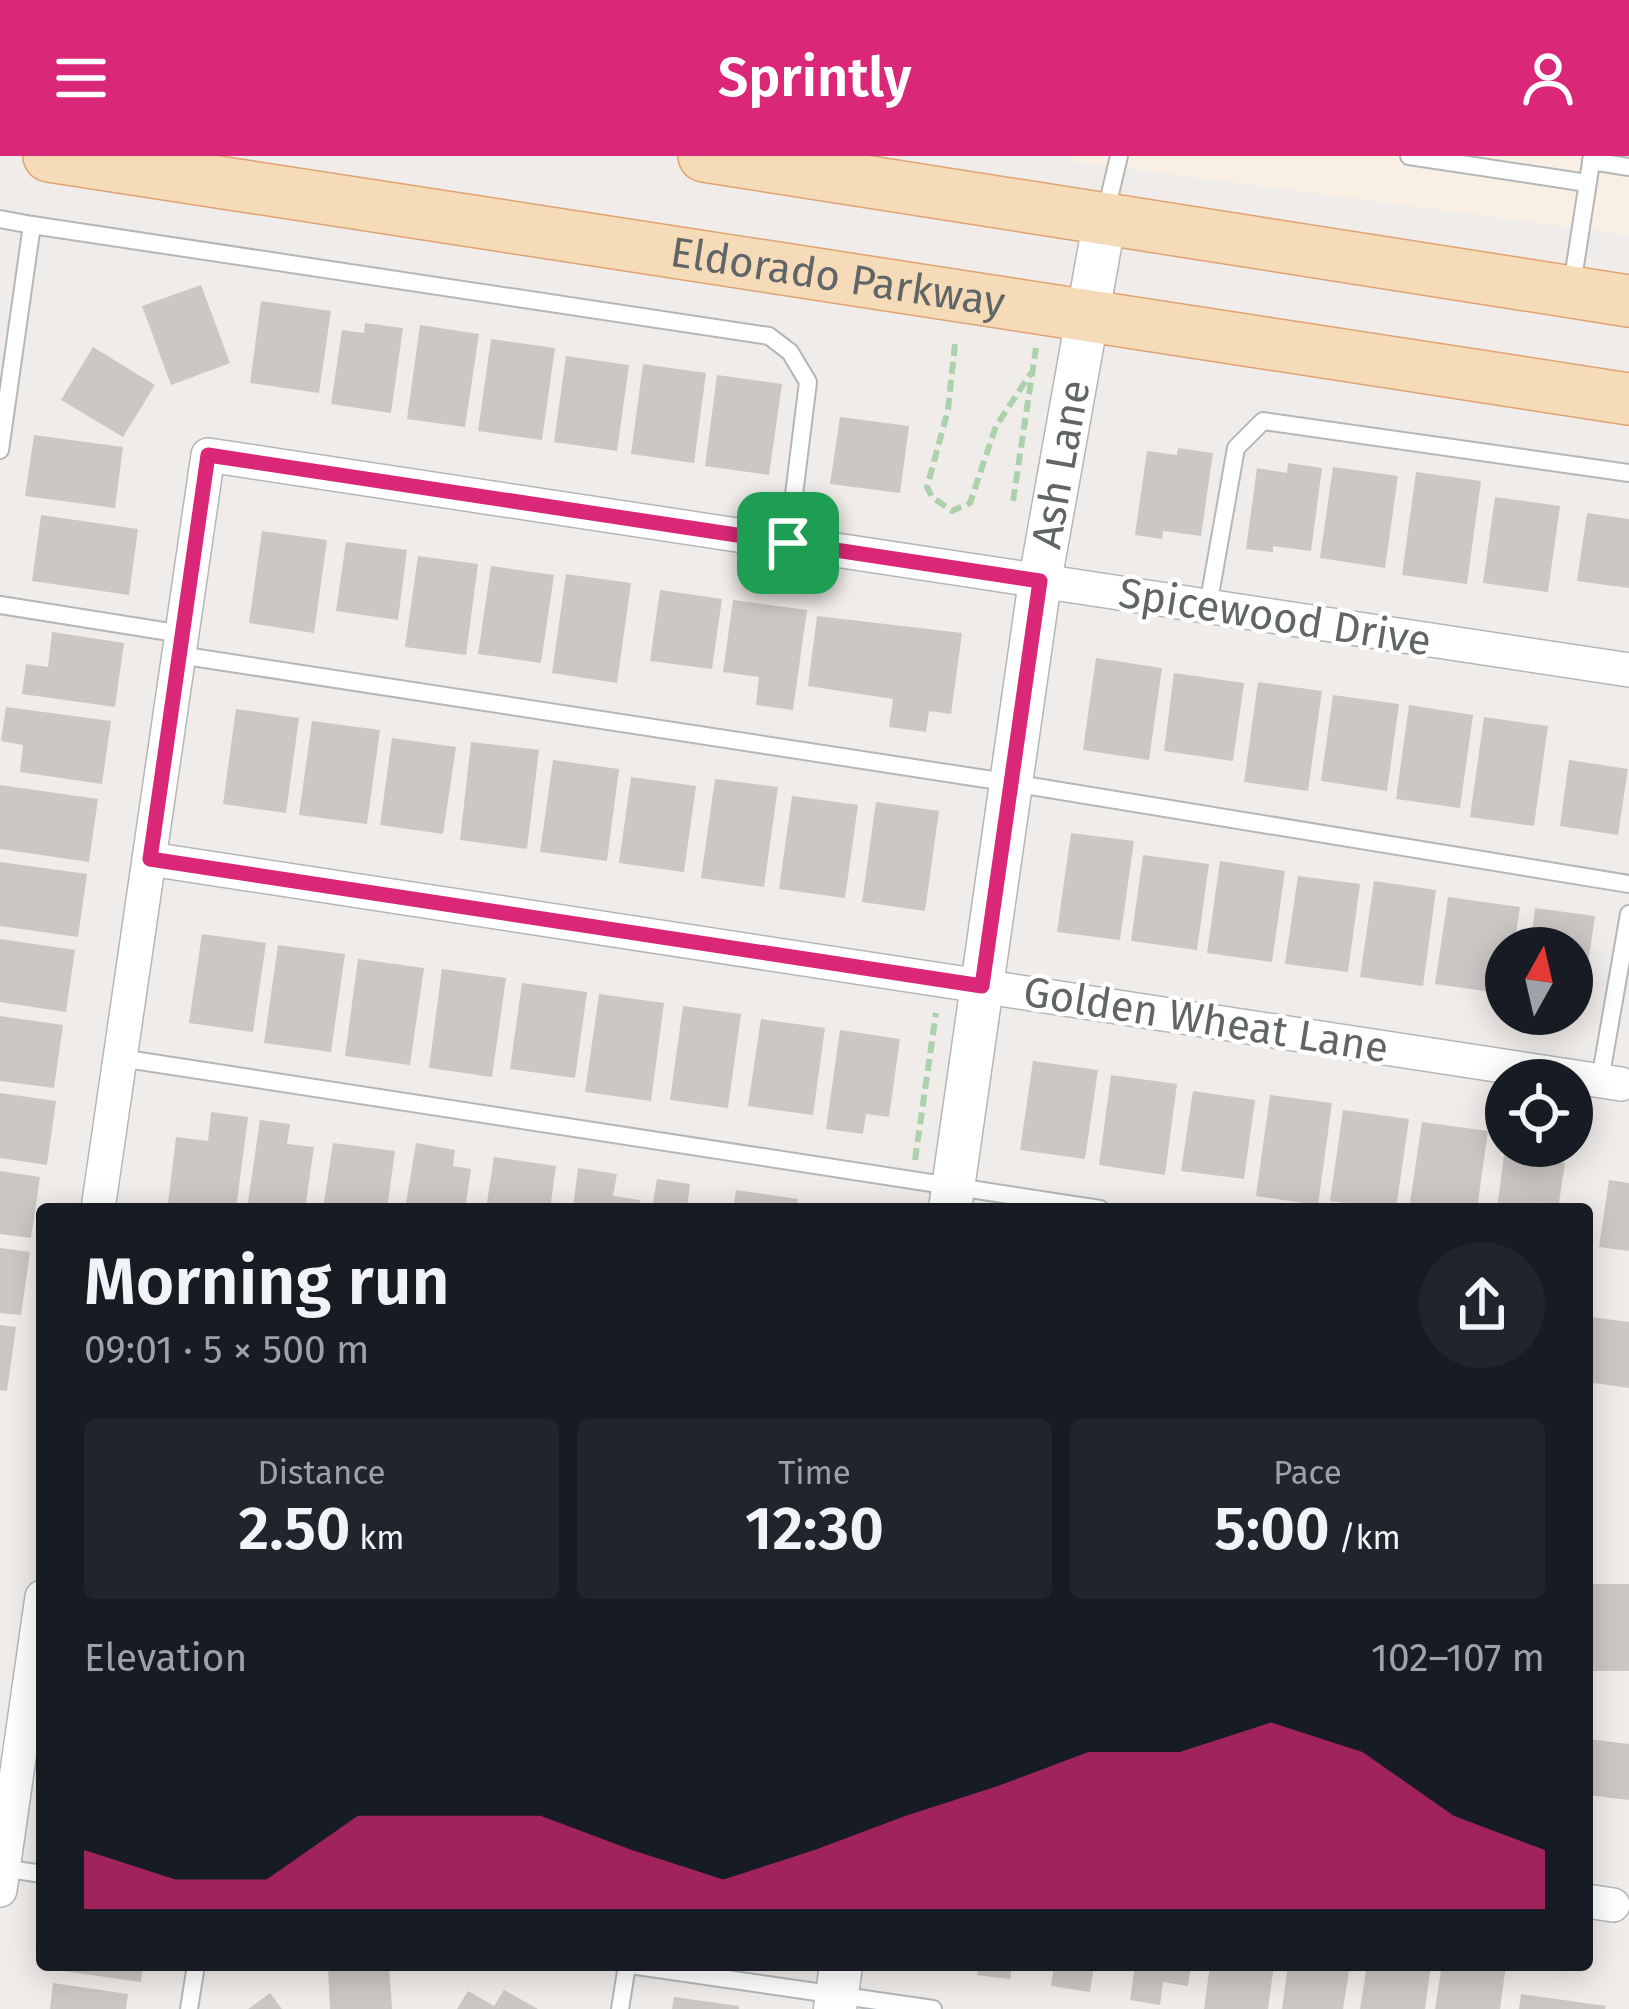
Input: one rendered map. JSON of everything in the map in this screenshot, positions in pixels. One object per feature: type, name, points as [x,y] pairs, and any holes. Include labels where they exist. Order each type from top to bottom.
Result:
[{"type":"main road","name":"Eldorado Parkway","points":[[49,156],[1629,399]]},
{"type":"main road","points":[[704,156],[1629,301]]},
{"type":"street","name":"Ash Lane","points":[[952,1198],[1040,581],[1105,218]]},
{"type":"street","name":"Spicewood Drive","points":[[181,645],[208,455],[1629,670]]},
{"type":"street","points":[[99,1203],[181,645]]},
{"type":"street","name":"Golden Wheat Lane","points":[[150,859],[1610,1082]]},
{"type":"street","points":[[2,1879],[36,1666]]},
{"type":"lane","points":[[1105,218],[1119,156]]},
{"type":"lane","points":[[1409,156],[1587,183]]},
{"type":"lane","points":[[1570,292],[1591,158],[1629,166]]},
{"type":"lane","points":[[0,219],[770,336],[790,352],[808,382],[788,543]]},
{"type":"lane","points":[[0,450],[32,225]]},
{"type":"lane","points":[[1208,607],[1237,448],[1263,422],[1629,473]]},
{"type":"lane","points":[[0,605],[181,645],[1629,884]]},
{"type":"lane","points":[[1610,1082],[1629,914]]},
{"type":"lane","points":[[120,1058],[952,1198],[1019,1203]]},
{"type":"lane","points":[[2,1879],[36,1875]]},
{"type":"lane","points":[[189,2009],[195,1971]]},
{"type":"lane","points":[[620,2009],[627,1971]]},
{"type":"lane","points":[[680,1971],[838,1989],[933,2009]]},
{"type":"path","points":[[955,344],[948,410],[927,487],[952,512],[970,503],[996,426],[1033,370]]},
{"type":"shaded area","points":[[1073,156],[1629,156],[1629,235],[1072,161]]},
{"type":"building","points":[[201,285],[230,363],[171,385],[142,306]]},
{"type":"building","points":[[261,301],[331,311],[319,393],[250,383]]},
{"type":"building","points":[[365,323],[403,328],[391,413],[331,404],[342,330],[364,333]]},
{"type":"building","points":[[420,325],[479,334],[465,427],[407,419]]},
{"type":"building","points":[[491,339],[555,348],[542,440],[478,431]]},
{"type":"building","points":[[93,347],[155,385],[123,437],[61,400]]},
{"type":"building","points":[[566,356],[629,365],[617,451],[554,442]]},
{"type":"building","points":[[643,364],[706,373],[694,463],[631,454]]},
{"type":"building","points":[[717,375],[782,384],[769,475],[705,466]]},
{"type":"building","points":[[840,417],[909,426],[900,493],[830,484]]},
{"type":"building","points":[[34,435],[123,447],[115,508],[25,496]]},
{"type":"building","points":[[1178,448],[1213,453],[1201,536],[1163,531],[1162,539],[1135,535],[1147,451],[1177,455]]},
{"type":"building","points":[[1288,463],[1322,468],[1311,551],[1273,546],[1273,552],[1246,549],[1257,468],[1287,473]]},
{"type":"building","points":[[1333,467],[1398,476],[1385,568],[1320,558]]},
{"type":"building","points":[[1416,472],[1481,481],[1467,584],[1402,575]]},
{"type":"building","points":[[1495,497],[1560,506],[1548,592],[1483,583]]},
{"type":"building","points":[[1587,513],[1629,519],[1629,588],[1577,581]]},
{"type":"building","points":[[41,515],[138,529],[129,595],[32,581]]},
{"type":"building","points":[[262,531],[327,540],[314,633],[249,623]]},
{"type":"building","points":[[346,542],[407,550],[398,620],[336,611]]},
{"type":"building","points":[[418,556],[478,564],[466,655],[405,647]]},
{"type":"building","points":[[491,566],[554,575],[541,663],[478,654]]},
{"type":"building","points":[[566,574],[631,583],[617,683],[552,673]]},
{"type":"building","points":[[660,590],[722,599],[712,669],[650,661]]},
{"type":"building","points":[[733,600],[807,610],[793,710],[756,705],[759,677],[723,672]]},
{"type":"building","points":[[817,616],[962,633],[951,714],[929,711],[926,732],[889,727],[893,699],[808,686]]},
{"type":"building","points":[[52,632],[124,643],[115,707],[22,694],[26,664],[48,667]]},
{"type":"building","points":[[1096,658],[1162,668],[1149,760],[1083,750]]},
{"type":"building","points":[[1174,673],[1244,683],[1233,761],[1164,751]]},
{"type":"building","points":[[1258,682],[1322,691],[1308,791],[1244,782]]},
{"type":"building","points":[[1333,695],[1399,704],[1387,791],[1321,781]]},
{"type":"building","points":[[1409,705],[1473,715],[1460,808],[1396,799]]},
{"type":"building","points":[[6,707],[111,721],[102,784],[20,772],[23,745],[1,741]]},
{"type":"building","points":[[236,709],[299,718],[286,813],[223,804]]},
{"type":"building","points":[[1484,717],[1548,726],[1534,826],[1470,817]]},
{"type":"building","points":[[312,721],[380,730],[367,824],[299,815]]},
{"type":"building","points":[[392,738],[456,747],[443,834],[380,825]]},
{"type":"building","points":[[471,742],[539,750],[527,849],[460,840]]},
{"type":"building","points":[[553,760],[619,769],[607,861],[540,852]]},
{"type":"building","points":[[1569,760],[1628,769],[1618,835],[1560,826]]},
{"type":"building","points":[[631,777],[696,786],[684,872],[619,863]]},
{"type":"building","points":[[715,779],[778,787],[764,887],[701,878]]},
{"type":"building","points":[[0,785],[98,799],[89,862],[0,849]]},
{"type":"building","points":[[792,796],[858,805],[845,898],[779,889]]},
{"type":"building","points":[[876,802],[939,811],[925,911],[862,902]]},
{"type":"building","points":[[1071,833],[1134,841],[1120,940],[1057,932]]},
{"type":"building","points":[[1143,855],[1209,864],[1197,950],[1131,941]]},
{"type":"building","points":[[1220,861],[1285,871],[1272,962],[1207,953]]},
{"type":"building","points":[[0,862],[87,874],[78,937],[0,926]]},
{"type":"building","points":[[1298,876],[1360,884],[1348,972],[1285,964]]},
{"type":"building","points":[[1374,881],[1436,890],[1423,986],[1360,977]]},
{"type":"building","points":[[1448,897],[1520,907],[1517,927],[1485,927],[1485,991],[1435,984]]},
{"type":"building","points":[[1535,908],[1595,916],[1593,929],[1533,927]]},
{"type":"building","points":[[202,934],[266,943],[253,1032],[189,1023]]},
{"type":"building","points":[[0,939],[75,950],[66,1012],[0,1002]]},
{"type":"building","points":[[278,945],[345,954],[331,1052],[264,1043]]},
{"type":"building","points":[[358,959],[424,968],[410,1065],[345,1056]]},
{"type":"building","points":[[442,969],[506,978],[492,1077],[429,1068]]},
{"type":"building","points":[[522,983],[587,992],[575,1078],[510,1069]]},
{"type":"building","points":[[599,994],[664,1003],[651,1101],[585,1092]]},
{"type":"building","points":[[683,1006],[741,1014],[728,1108],[670,1100]]},
{"type":"building","points":[[0,1016],[63,1025],[54,1088],[0,1081]]},
{"type":"building","points":[[761,1019],[825,1028],[813,1115],[748,1106]]},
{"type":"building","points":[[840,1030],[900,1039],[889,1117],[866,1114],[863,1134],[826,1129]]},
{"type":"building","points":[[1033,1061],[1098,1070],[1085,1159],[1020,1150]]},
{"type":"building","points":[[1111,1075],[1177,1084],[1165,1175],[1099,1165]]},
{"type":"building","points":[[1193,1091],[1255,1100],[1244,1179],[1181,1171]]},
{"type":"building","points":[[0,1093],[56,1101],[47,1165],[0,1158]]},
{"type":"building","points":[[1270,1095],[1332,1103],[1318,1203],[1256,1196]]},
{"type":"building","points":[[1343,1110],[1409,1119],[1397,1203],[1330,1201]]},
{"type":"building","points":[[211,1112],[248,1117],[237,1203],[168,1203],[176,1137],[208,1141]]},
{"type":"building","points":[[260,1120],[290,1124],[287,1144],[314,1147],[306,1203],[248,1203]]},
{"type":"building","points":[[1422,1122],[1485,1131],[1478,1203],[1410,1203]]},
{"type":"building","points":[[333,1143],[395,1151],[388,1203],[324,1203]]},
{"type":"building","points":[[416,1143],[455,1150],[453,1166],[471,1169],[466,1203],[406,1203]]},
{"type":"building","points":[[494,1157],[556,1166],[551,1203],[487,1203]]},
{"type":"building","points":[[1502,1167],[1564,1167],[1559,1203],[1498,1203]]},
{"type":"building","points":[[578,1168],[617,1174],[613,1196],[640,1200],[640,1203],[574,1203]]},
{"type":"building","points":[[0,1171],[40,1177],[31,1238],[0,1234]]},
{"type":"building","points":[[657,1179],[690,1184],[688,1203],[653,1203]]},
{"type":"building","points":[[1609,1180],[1629,1183],[1629,1251],[1599,1247]]},
{"type":"building","points":[[736,1190],[798,1199],[798,1203],[734,1203]]},
{"type":"building","points":[[0,1248],[30,1252],[21,1315],[0,1313]]},
{"type":"building","points":[[1593,1317],[1629,1322],[1629,1388],[1593,1383]]},
{"type":"building","points":[[0,1325],[16,1327],[7,1391],[0,1390]]},
{"type":"building","points":[[1593,1584],[1629,1584],[1629,1671],[1593,1671]]},
{"type":"building","points":[[1593,1740],[1629,1744],[1629,1800],[1593,1796]]},
{"type":"building","points":[[63,1971],[142,1971],[141,1982]]},
{"type":"building","points":[[328,1971],[389,1971],[392,2009],[330,2009]]},
{"type":"building","points":[[978,1971],[1011,1971],[1010,1979],[977,1975]]},
{"type":"building","points":[[1053,1971],[1093,1971],[1090,1992],[1051,1986]]},
{"type":"building","points":[[1134,1971],[1190,1971],[1188,1986],[1163,1982],[1160,2005],[1130,2000]]},
{"type":"building","points":[[1209,1971],[1273,1971],[1268,2009],[1204,2009]]},
{"type":"building","points":[[1287,1971],[1349,1971],[1343,2009],[1282,2009]]},
{"type":"building","points":[[1366,1971],[1430,1971],[1425,2009],[1360,2009]]},
{"type":"building","points":[[1441,1971],[1505,1971],[1500,2009],[1435,2009]]},
{"type":"building","points":[[53,1983],[128,1994],[126,2009],[50,2009]]},
{"type":"building","points":[[504,1990],[538,2009],[457,2009],[468,1991],[494,2006]]},
{"type":"building","points":[[270,1993],[282,2009],[248,2009]]},
{"type":"building","points":[[1521,1994],[1606,2006],[1519,2009]]},
{"type":"building","points":[[674,1997],[739,2006],[739,2009],[672,2009]]},
{"type":"route","points":[[208,455],[788,543],[1040,581],[982,986],[150,859],[208,455]]}]
